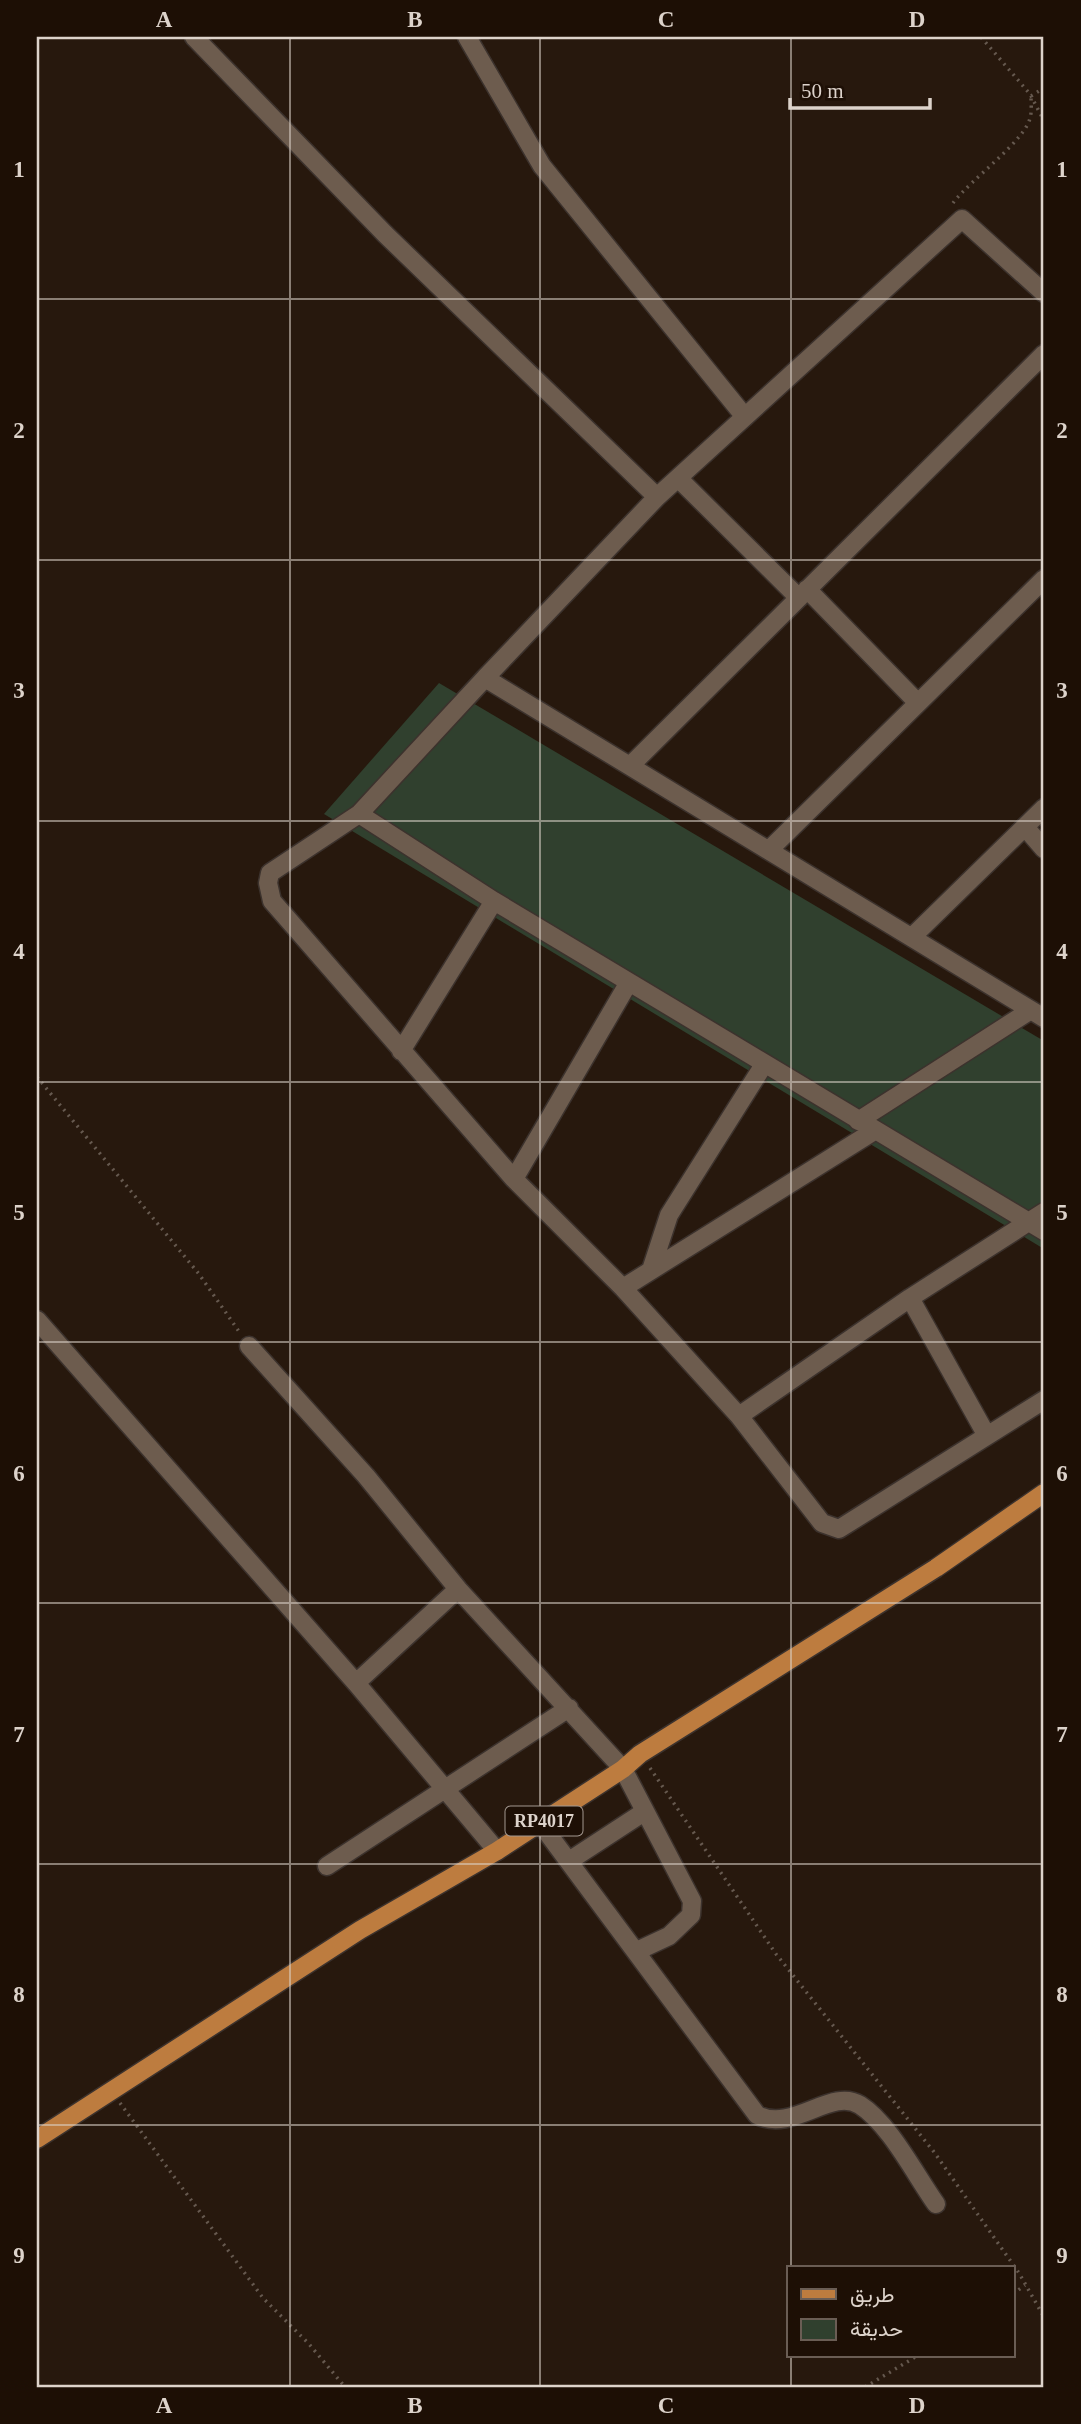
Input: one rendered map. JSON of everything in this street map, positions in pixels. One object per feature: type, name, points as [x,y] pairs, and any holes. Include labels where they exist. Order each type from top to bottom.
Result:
[{"type":"main road","name":"RP4017","points":[[37,2139],[360,1930],[497,1851],[623,1769],[640,1754],[936,1568],[1044,1493]]},
{"type":"street","points":[[194,37],[386,234],[657,497]]},
{"type":"street","points":[[467,37],[542,166],[745,417]]},
{"type":"street","points":[[1044,293],[962,219],[657,497],[359,814],[271,873],[269,893],[277,908],[514,1179],[623,1288],[739,1416],[822,1523],[839,1529],[1044,1400]]},
{"type":"street","points":[[630,766],[1044,354]]},
{"type":"street","points":[[678,478],[918,703]]},
{"type":"street","points":[[769,850],[1044,579]]},
{"type":"street","points":[[485,678],[1038,1014],[858,1121]]},
{"type":"street","points":[[912,937],[1044,808]]},
{"type":"street","points":[[359,814],[494,901],[763,1066],[874,1131],[1040,1222]]},
{"type":"street","points":[[1025,827],[1044,849]]},
{"type":"street","points":[[401,1051],[494,901]]},
{"type":"street","points":[[514,1179],[629,982]]},
{"type":"street","points":[[651,1270],[669,1215],[763,1066]]},
{"type":"street","points":[[623,1288],[874,1131]]},
{"type":"street","points":[[739,1416],[910,1298],[1040,1222]]},
{"type":"street","points":[[910,1298],[987,1436]]},
{"type":"street","points":[[37,1320],[356,1683],[497,1851]]},
{"type":"street","points":[[249,1346],[366,1475],[458,1589],[623,1769],[692,1901],[691,1915],[669,1936],[637,1951]]},
{"type":"street","points":[[356,1683],[458,1589]]},
{"type":"street","points":[[327,1866],[569,1708]]},
{"type":"street","points":[[569,1861],[644,1812]]},
{"type":"street","points":[[540,1823],[757,2115],[769,2120],[798,2117],[834,2101],[858,2103],[875,2116],[936,2204]]},
{"type":"path","points":[[981,37],[1031,96],[1044,121]]},
{"type":"path","points":[[1031,96],[1044,88]]},
{"type":"path","points":[[952,204],[967,184],[1019,137],[1030,119],[1031,96]]},
{"type":"path","points":[[37,1077],[199,1274],[249,1346]]},
{"type":"path","points":[[640,1754],[776,1954],[934,2152],[1013,2266]]},
{"type":"path","points":[[111,2090],[263,2298],[325,2361],[345,2387]]},
{"type":"path","points":[[1014,2268],[1044,2317]]},
{"type":"path","points":[[1014,2293],[1026,2285]]},
{"type":"path","points":[[866,2387],[914,2358]]},
{"type":"green space","points":[[439,683],[1044,1041],[1044,1249],[324,814]]}]
